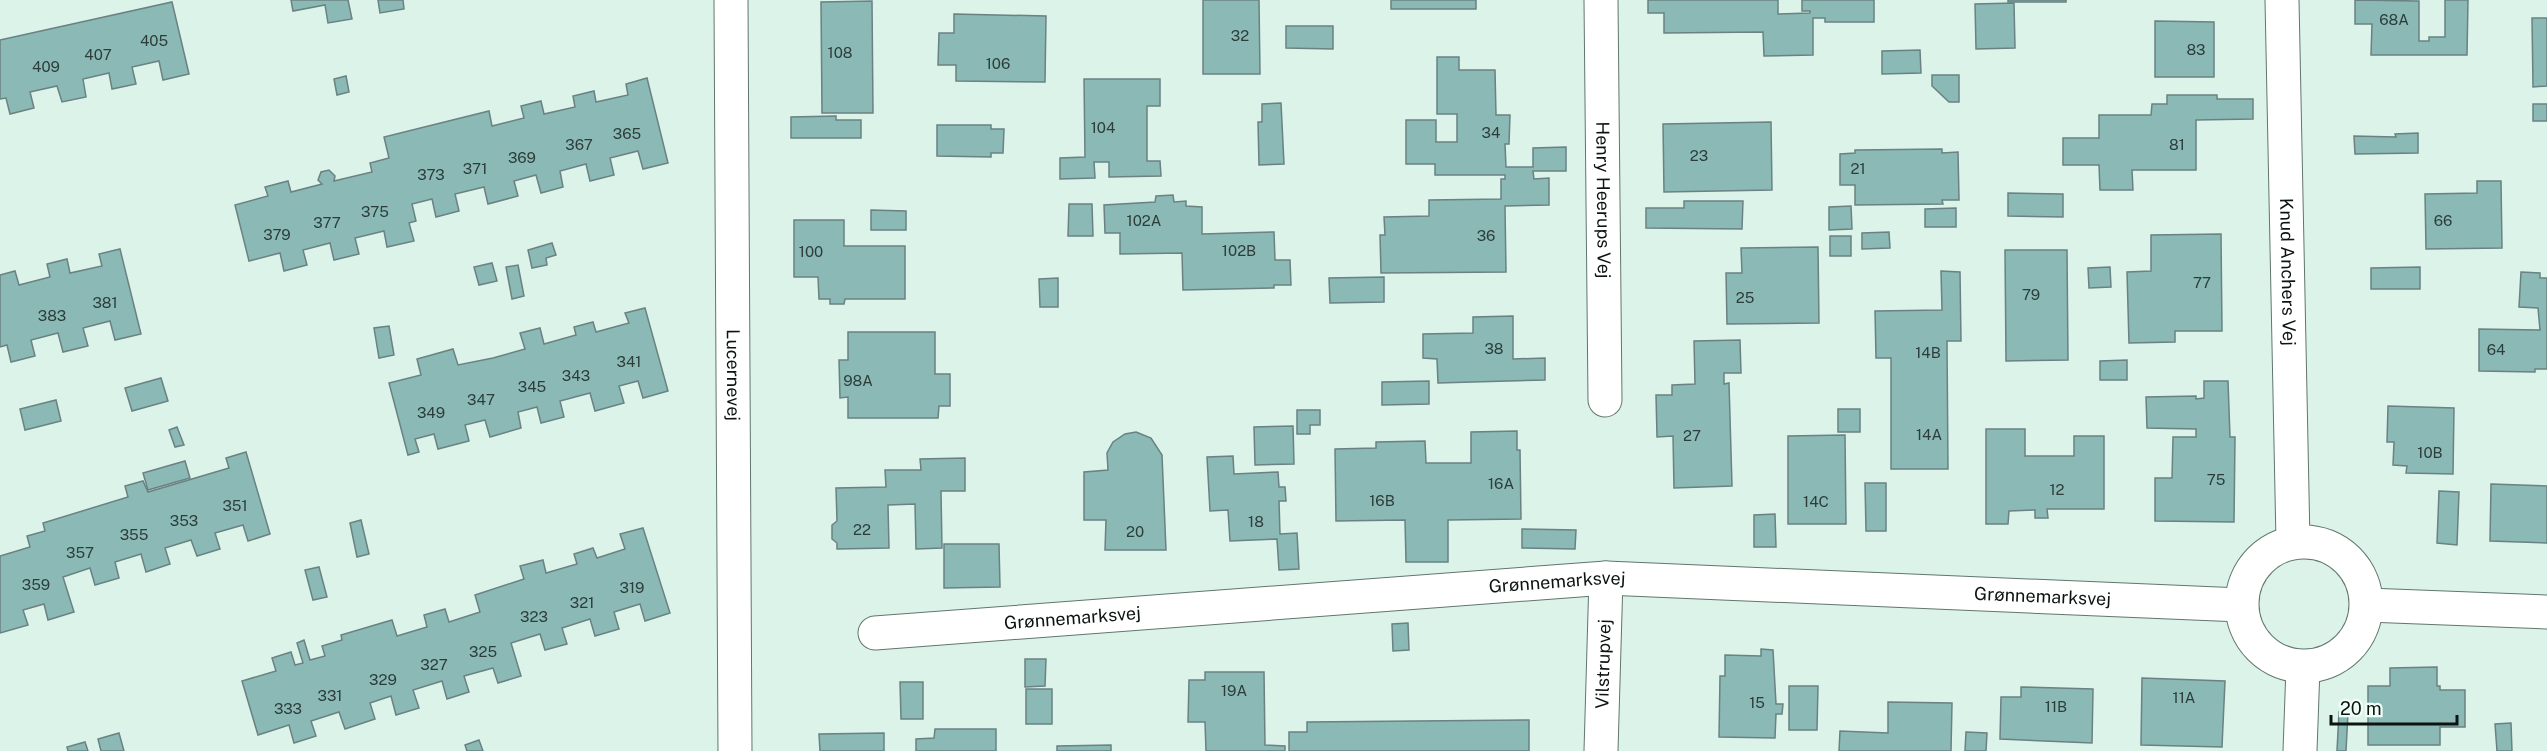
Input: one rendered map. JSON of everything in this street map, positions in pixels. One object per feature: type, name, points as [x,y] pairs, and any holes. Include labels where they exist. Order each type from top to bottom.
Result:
[{"type":"street","name":"Lucernevej","points":[[730,0],[735,751]]},
{"type":"street","name":"Henry Heerups Vej","points":[[1601,0],[1605,400]]},
{"type":"street","name":"Knud Anchers Vej","points":[[2282,0],[2293,542]]},
{"type":"street","points":[[2293,542],[2314,542],[2335,549],[2352,564],[2363,583],[2367,605],[2362,629],[2348,649],[2327,662],[2303,667],[2279,662],[2260,648],[2247,628],[2241,605],[2245,584],[2255,564],[2272,550],[2293,542]]},
{"type":"street","name":"Grønnemarksvej","points":[[875,633],[1606,578],[2241,605]]},
{"type":"street","name":"Vilstrupvej","points":[[1601,751],[1606,578]]},
{"type":"street","points":[[2367,605],[2547,612]]},
{"type":"street","points":[[2300,751],[2303,667]]},
{"type":"building","points":[[291,0],[348,0],[352,19],[328,23],[325,5],[293,11]]},
{"type":"building","points":[[378,0],[403,0],[404,9],[380,13]]},
{"type":"building","points":[[1203,0],[1259,0],[1260,74],[1203,74]]},
{"type":"building","points":[[1391,0],[1476,0],[1476,9],[1391,9]]},
{"type":"building","points":[[1648,0],[1778,0],[1778,14],[1810,13],[1810,11],[1802,11],[1802,0],[1874,0],[1874,22],[1825,22],[1825,18],[1813,18],[1813,55],[1764,56],[1763,32],[1664,33],[1664,13],[1648,13]]},
{"type":"building","points":[[2008,0],[2066,0],[2066,2],[2008,2]]},
{"type":"building","points":[[2355,0],[2419,1],[2419,41],[2429,41],[2429,37],[2445,37],[2445,0],[2468,0],[2467,55],[2371,55],[2372,24],[2355,24]]},
{"type":"building","points":[[872,1],[873,113],[822,113],[821,2]]},
{"type":"building","points":[[172,2],[189,74],[163,80],[159,61],[132,67],[136,84],[112,89],[109,73],[83,79],[86,97],[62,102],[57,86],[30,92],[34,108],[10,114],[6,98],[0,99],[0,40]]},
{"type":"building","points":[[2014,3],[2015,48],[1976,49],[1975,4]]},
{"type":"building","points":[[954,14],[1046,16],[1045,82],[956,81],[956,65],[938,65],[939,33],[954,33]]},
{"type":"building","points":[[2532,18],[2547,18],[2547,86],[2533,87]]},
{"type":"building","points":[[2155,21],[2214,22],[2214,77],[2155,77]]},
{"type":"building","points":[[1286,26],[1333,26],[1333,49],[1286,48]]},
{"type":"building","points":[[1920,50],[1921,73],[1882,74],[1882,51]]},
{"type":"building","points":[[1437,57],[1459,57],[1459,70],[1495,70],[1496,115],[1510,115],[1509,144],[1505,144],[1506,167],[1533,167],[1533,148],[1566,147],[1566,171],[1533,171],[1534,179],[1549,178],[1549,205],[1505,206],[1506,272],[1381,273],[1380,235],[1385,235],[1384,217],[1429,216],[1429,200],[1501,199],[1501,179],[1505,179],[1505,175],[1435,175],[1435,164],[1406,164],[1406,120],[1436,120],[1436,142],[1457,142],[1457,114],[1437,114]]},
{"type":"building","points":[[1932,75],[1959,75],[1959,102],[1949,102],[1932,86]]},
{"type":"building","points":[[346,76],[349,92],[337,95],[334,79]]},
{"type":"building","points":[[647,78],[668,163],[643,169],[638,151],[610,158],[614,175],[590,181],[586,164],[560,171],[563,187],[541,193],[536,175],[514,181],[518,196],[488,204],[484,187],[455,194],[459,211],[436,217],[432,199],[412,204],[416,221],[409,223],[414,241],[387,247],[384,231],[355,238],[359,254],[334,260],[330,243],[303,250],[307,265],[284,271],[280,253],[249,261],[235,205],[268,196],[265,187],[288,181],[291,192],[322,184],[318,180],[321,172],[329,170],[335,176],[334,181],[372,172],[370,163],[389,158],[384,137],[489,111],[492,126],[524,118],[521,106],[541,101],[544,114],[575,107],[573,96],[594,91],[596,102],[628,95],[626,84]]},
{"type":"building","points":[[1084,79],[1160,79],[1160,106],[1147,106],[1147,161],[1160,161],[1161,176],[1109,177],[1109,162],[1094,162],[1095,178],[1060,179],[1060,158],[1085,157]]},
{"type":"building","points":[[2167,95],[2217,95],[2217,99],[2253,99],[2253,119],[2196,120],[2196,170],[2132,170],[2133,190],[2100,190],[2099,165],[2063,165],[2063,138],[2099,138],[2099,115],[2151,115],[2152,104],[2167,104]]},
{"type":"building","points":[[1281,103],[1284,164],[1259,165],[1258,122],[1262,122],[1262,104]]},
{"type":"building","points":[[2533,104],[2547,104],[2547,121],[2533,121]]},
{"type":"building","points":[[836,116],[836,120],[861,120],[861,138],[791,138],[791,117]]},
{"type":"building","points":[[1771,122],[1772,190],[1664,192],[1663,124]]},
{"type":"building","points":[[937,125],[991,125],[991,129],[1004,129],[1003,153],[991,153],[991,157],[937,156]]},
{"type":"building","points":[[2418,133],[2418,153],[2355,154],[2354,136],[2396,137],[2395,134]]},
{"type":"building","points":[[1942,149],[1942,153],[1958,152],[1959,200],[1942,200],[1943,204],[1855,205],[1855,185],[1840,185],[1840,154],[1855,153],[1855,150]]},
{"type":"building","points":[[2477,181],[2501,181],[2502,248],[2426,249],[2425,194],[2477,193]]},
{"type":"building","points":[[2008,193],[2063,194],[2063,217],[2008,216]]},
{"type":"building","points":[[1173,195],[1174,202],[1186,201],[1186,206],[1202,207],[1202,234],[1274,232],[1275,260],[1290,260],[1291,285],[1274,285],[1274,288],[1183,290],[1182,253],[1120,254],[1120,233],[1105,233],[1104,205],[1155,202],[1156,196]]},
{"type":"building","points":[[1684,201],[1743,201],[1742,229],[1646,228],[1646,208],[1684,208]]},
{"type":"building","points":[[1069,204],[1092,204],[1093,236],[1068,236]]},
{"type":"building","points":[[1851,206],[1852,229],[1829,230],[1829,207]]},
{"type":"building","points":[[1956,208],[1956,227],[1925,227],[1925,209]]},
{"type":"building","points":[[871,210],[906,211],[906,230],[871,230]]},
{"type":"building","points":[[794,220],[844,220],[844,246],[905,246],[905,299],[845,299],[844,304],[830,304],[830,299],[819,299],[818,277],[794,277]]},
{"type":"building","points":[[1889,232],[1890,248],[1862,249],[1862,233]]},
{"type":"building","points":[[2221,234],[2222,331],[2175,331],[2175,342],[2129,343],[2127,272],[2151,271],[2151,235]]},
{"type":"building","points":[[1830,236],[1851,236],[1851,256],[1830,256]]},
{"type":"building","points":[[552,243],[556,255],[546,258],[547,265],[532,268],[528,250]]},
{"type":"building","points":[[1818,247],[1819,323],[1727,324],[1726,273],[1742,273],[1741,248]]},
{"type":"building","points":[[120,249],[141,334],[115,340],[110,321],[83,328],[88,346],[63,352],[58,333],[31,340],[35,356],[11,362],[7,345],[0,347],[0,275],[15,271],[19,285],[50,277],[47,264],[67,259],[70,273],[102,266],[99,254]]},
{"type":"building","points":[[2005,250],[2067,250],[2068,360],[2006,361]]},
{"type":"building","points":[[492,263],[497,281],[479,285],[474,267]]},
{"type":"building","points":[[518,265],[524,296],[512,299],[506,267]]},
{"type":"building","points":[[2110,267],[2111,287],[2089,288],[2088,268]]},
{"type":"building","points":[[2420,267],[2420,289],[2371,289],[2371,268]]},
{"type":"building","points":[[1941,271],[1960,272],[1961,341],[1947,341],[1948,469],[1891,469],[1891,358],[1876,358],[1875,311],[1942,310]]},
{"type":"building","points":[[2521,272],[2540,273],[2540,278],[2547,278],[2547,369],[2535,369],[2535,372],[2479,371],[2479,329],[2540,330],[2538,308],[2519,307]]},
{"type":"building","points":[[1384,277],[1384,302],[1330,303],[1329,278]]},
{"type":"building","points":[[1058,278],[1058,307],[1040,307],[1039,279]]},
{"type":"building","points":[[645,308],[668,391],[643,398],[638,381],[619,386],[624,403],[595,411],[590,393],[560,401],[564,417],[541,423],[537,407],[518,412],[521,428],[490,437],[485,420],[465,425],[469,441],[438,449],[434,434],[415,439],[419,452],[408,455],[389,383],[421,375],[417,359],[453,349],[458,365],[493,358],[525,349],[520,333],[540,328],[544,344],[576,335],[574,327],[593,322],[596,332],[629,323],[625,313]]},
{"type":"building","points":[[1513,316],[1513,359],[1545,358],[1545,380],[1438,383],[1437,359],[1423,358],[1423,334],[1473,333],[1473,317]]},
{"type":"building","points":[[389,326],[394,355],[379,358],[374,328]]},
{"type":"building","points":[[848,332],[935,332],[935,374],[950,374],[950,406],[939,406],[938,418],[848,418],[848,397],[840,398],[839,360],[848,360]]},
{"type":"building","points":[[1740,340],[1741,373],[1724,373],[1724,384],[1729,383],[1732,486],[1674,488],[1673,436],[1657,437],[1656,395],[1672,395],[1672,385],[1695,384],[1694,341]]},
{"type":"building","points":[[2127,360],[2127,380],[2100,380],[2100,361]]},
{"type":"building","points":[[161,378],[168,401],[132,411],[125,388]]},
{"type":"building","points":[[1429,381],[1429,404],[1382,405],[1382,382]]},
{"type":"building","points":[[2204,381],[2228,381],[2230,437],[2235,437],[2234,522],[2155,521],[2155,478],[2172,478],[2173,437],[2196,437],[2196,429],[2147,428],[2146,397],[2196,396],[2196,399],[2204,398]]},
{"type":"building","points":[[56,400],[61,421],[25,430],[20,409]]},
{"type":"building","points":[[2388,406],[2454,408],[2453,474],[2406,473],[2407,466],[2393,465],[2394,442],[2387,442]]},
{"type":"building","points":[[1838,409],[1860,409],[1860,432],[1838,432]]},
{"type":"building","points":[[1297,410],[1320,410],[1320,425],[1310,425],[1310,434],[1297,434]]},
{"type":"building","points":[[1293,426],[1294,464],[1255,465],[1254,427]]},
{"type":"building","points":[[177,427],[184,445],[175,447],[169,430]]},
{"type":"building","points":[[1986,429],[2025,429],[2025,456],[2074,456],[2074,436],[2104,436],[2104,509],[2047,509],[2048,518],[2035,518],[2035,510],[2009,511],[2008,524],[1986,524]]},
{"type":"building","points":[[1517,431],[1517,450],[1520,450],[1521,519],[1448,520],[1448,562],[1406,562],[1405,520],[1336,521],[1335,449],[1376,448],[1376,442],[1425,441],[1426,463],[1471,463],[1471,432]]},
{"type":"building","points":[[1136,432],[1151,438],[1162,455],[1166,550],[1105,550],[1106,520],[1084,520],[1084,472],[1108,470],[1107,453],[1113,442],[1125,434]]},
{"type":"building","points":[[1845,435],[1846,524],[1788,524],[1788,436]]},
{"type":"building","points":[[246,452],[270,534],[248,541],[243,525],[215,533],[220,549],[197,556],[191,540],[165,548],[170,564],[146,572],[141,554],[115,562],[119,578],[95,585],[90,568],[63,577],[74,612],[48,620],[44,604],[23,610],[28,625],[0,633],[0,556],[30,547],[27,536],[45,531],[43,523],[128,497],[125,486],[143,481],[148,492],[229,468],[226,458]]},
{"type":"building","points":[[1233,456],[1234,474],[1278,472],[1279,487],[1285,487],[1286,501],[1279,501],[1280,534],[1297,533],[1299,569],[1279,570],[1277,539],[1230,541],[1228,510],[1210,511],[1207,457]]},
{"type":"building","points":[[965,458],[965,491],[941,491],[942,548],[916,549],[915,504],[888,505],[889,548],[837,549],[837,543],[832,539],[832,525],[837,521],[836,488],[886,487],[885,470],[921,470],[920,459]]},
{"type":"building","points":[[185,461],[190,478],[148,490],[143,473]]},
{"type":"building","points":[[1865,483],[1886,483],[1886,531],[1866,531]]},
{"type":"building","points":[[2491,484],[2547,486],[2547,543],[2490,541]]},
{"type":"building","points":[[2439,491],[2459,492],[2457,545],[2437,543]]},
{"type":"building","points":[[1775,514],[1776,547],[1754,547],[1754,515]]},
{"type":"building","points":[[361,520],[369,554],[357,557],[350,523]]},
{"type":"building","points":[[643,528],[670,613],[645,621],[640,604],[614,612],[619,629],[595,636],[590,619],[562,628],[567,644],[545,650],[540,634],[511,643],[521,676],[498,683],[493,668],[464,676],[469,692],[447,699],[442,681],[413,690],[419,708],[396,715],[391,696],[370,703],[375,719],[345,729],[339,712],[311,721],[316,736],[294,743],[289,725],[258,735],[242,681],[276,671],[272,658],[291,652],[295,665],[303,663],[297,643],[304,640],[310,660],[325,656],[322,646],[342,640],[341,635],[392,620],[397,636],[427,627],[424,615],[445,609],[449,622],[480,612],[475,595],[524,579],[520,566],[543,560],[546,573],[577,564],[574,554],[593,548],[597,558],[625,549],[620,534]]},
{"type":"building","points":[[1522,529],[1576,530],[1575,549],[1522,548]]},
{"type":"building","points":[[944,544],[999,544],[1000,587],[944,588]]},
{"type":"building","points":[[319,567],[327,597],[313,600],[305,570]]},
{"type":"building","points":[[1408,623],[1409,650],[1393,651],[1392,624]]},
{"type":"building","points":[[1761,649],[1773,650],[1776,704],[1783,704],[1782,714],[1776,714],[1775,738],[1719,737],[1720,676],[1725,676],[1725,655],[1761,656]]},
{"type":"building","points":[[1025,659],[1046,659],[1045,686],[1025,687]]},
{"type":"building","points":[[2437,667],[2437,686],[2440,686],[2440,690],[2465,690],[2465,727],[2440,727],[2440,745],[2368,745],[2368,686],[2390,686],[2390,668]]},
{"type":"building","points":[[1205,672],[1264,672],[1265,745],[1285,746],[1285,751],[1206,751],[1205,722],[1188,722],[1189,680],[1205,680]]},
{"type":"building","points":[[2142,678],[2225,681],[2222,747],[2141,745]]},
{"type":"building","points":[[900,682],[923,682],[923,719],[901,719]]},
{"type":"building","points":[[1789,686],[1818,686],[1817,730],[1789,730]]},
{"type":"building","points":[[2021,687],[2093,689],[2092,743],[2000,739],[2001,697],[2021,697]]},
{"type":"building","points":[[1026,689],[1052,689],[1052,724],[1026,724]]},
{"type":"building","points":[[1888,702],[1952,703],[1951,751],[1839,751],[1840,731],[1888,733]]},
{"type":"building","points":[[2339,712],[2348,713],[2346,751],[2337,751]]},
{"type":"building","points":[[1529,720],[1529,751],[1289,751],[1289,732],[1307,732],[1307,722]]},
{"type":"building","points":[[2511,723],[2512,751],[2497,751],[2495,724]]},
{"type":"building","points":[[935,729],[996,729],[996,751],[916,751],[916,739],[934,738]]},
{"type":"building","points":[[1966,732],[1987,733],[1986,751],[1965,751]]},
{"type":"building","points":[[119,733],[124,751],[101,751],[98,739]]},
{"type":"building","points":[[884,733],[884,751],[820,751],[819,734]]},
{"type":"building","points":[[479,740],[483,751],[467,751],[465,745]]},
{"type":"building","points":[[85,742],[88,751],[68,751],[67,747]]},
{"type":"building","points":[[1111,745],[1111,751],[1057,751],[1057,746]]}]
